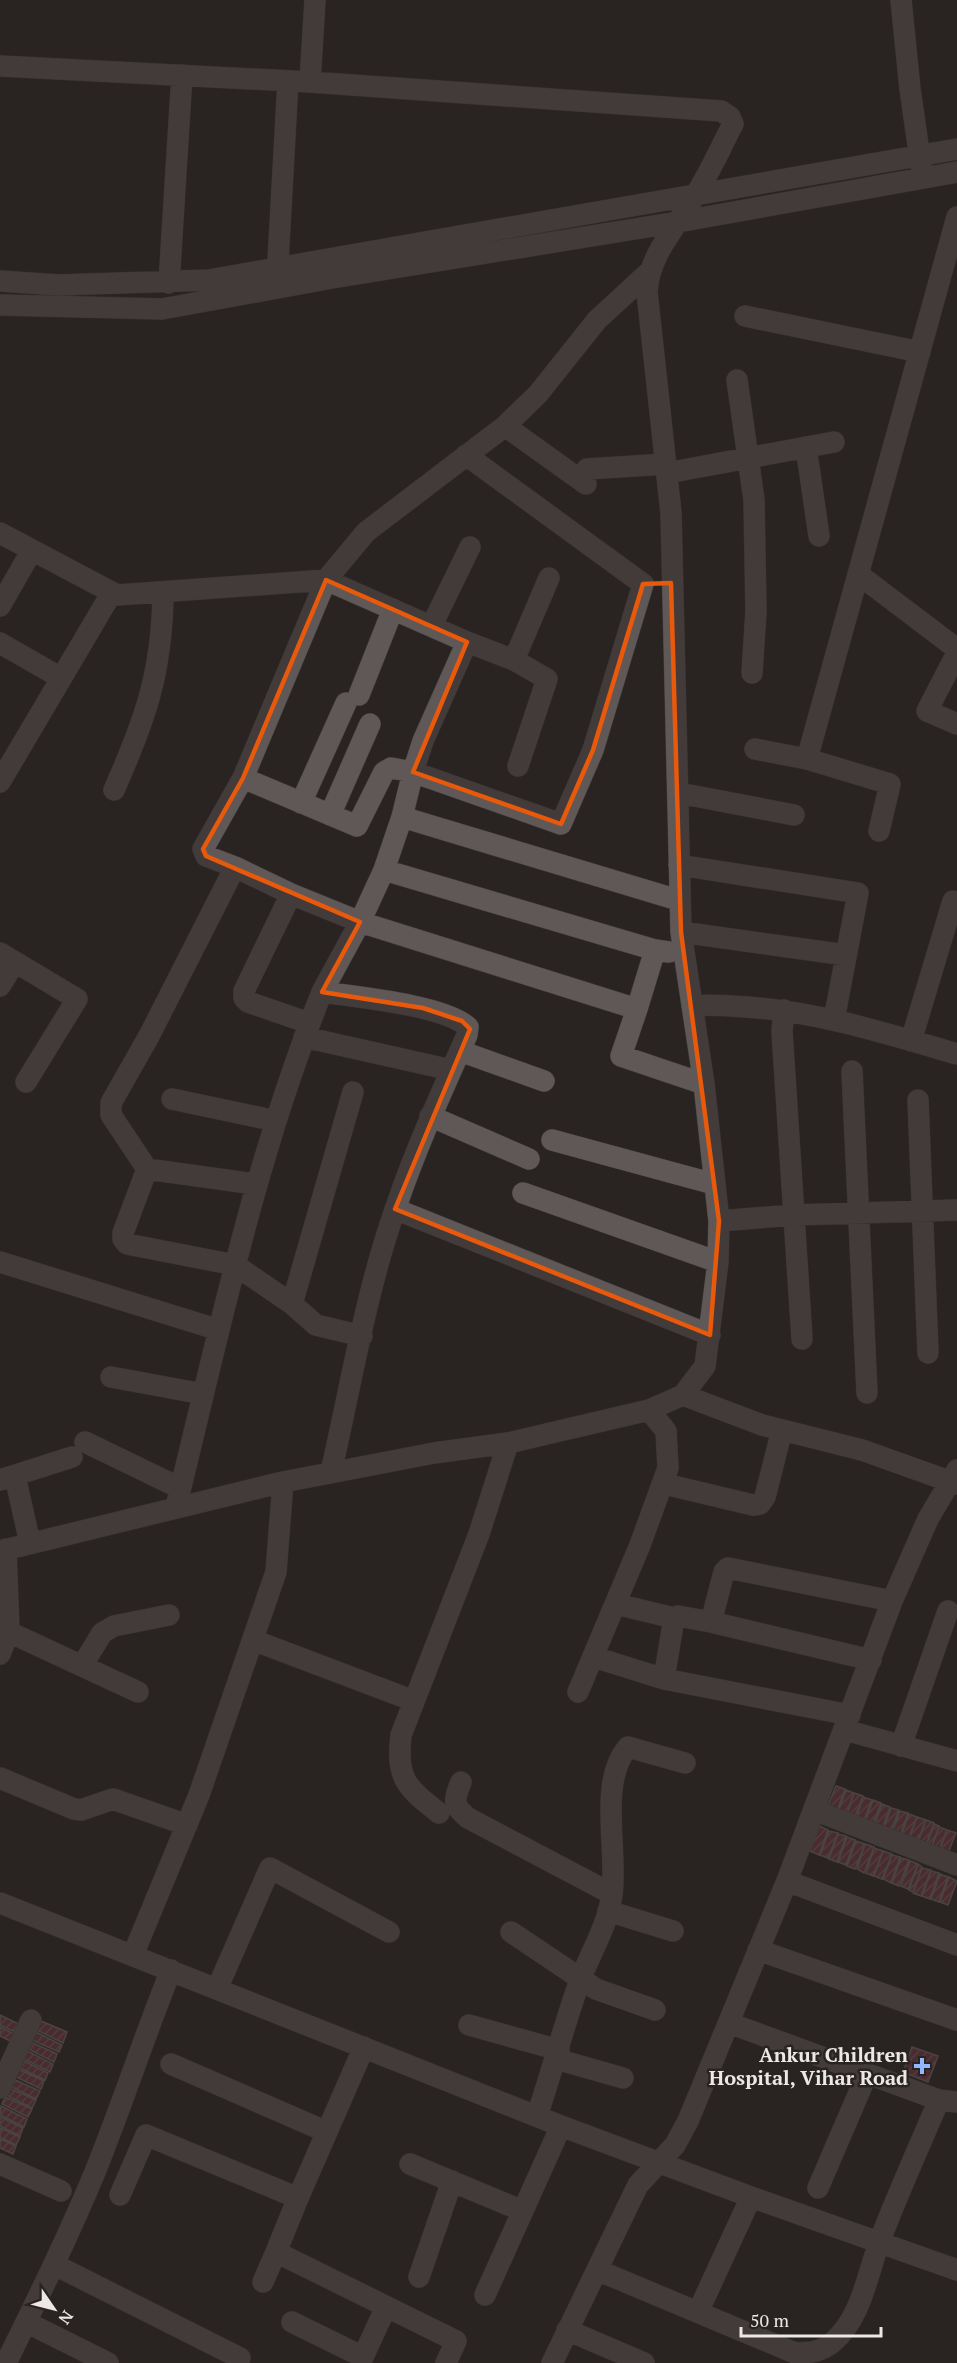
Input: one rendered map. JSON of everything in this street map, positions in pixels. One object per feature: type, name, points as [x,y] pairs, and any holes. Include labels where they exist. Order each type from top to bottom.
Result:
[{"type":"street","points":[[310,82],[315,0]]},
{"type":"street","points":[[901,0],[923,177]]},
{"type":"street","points":[[0,66],[310,82],[721,111],[730,117],[733,124],[697,193],[648,273],[597,320],[538,394],[504,426],[366,532],[326,580],[243,778],[203,849],[206,856],[360,922],[637,1009]]},
{"type":"street","points":[[170,283],[182,75]]},
{"type":"street","points":[[278,289],[276,266],[288,81]]},
{"type":"street","points":[[0,281],[43,284],[170,283],[209,280],[276,266],[957,149]]},
{"type":"street","points":[[0,305],[41,308],[162,309],[678,222],[957,171]]},
{"type":"street","points":[[807,759],[957,217]]},
{"type":"street","points":[[0,1654],[9,1632],[3,1550],[178,1497],[284,1482],[508,1443],[650,1410],[683,1395],[705,1366],[718,1262],[719,1221],[704,1084],[682,943],[678,900],[679,793],[671,583],[671,513],[647,292],[648,273]]},
{"type":"street","points":[[41,308],[43,284]]},
{"type":"street","points":[[745,316],[920,352]]},
{"type":"street","points":[[737,380],[754,500],[757,554],[752,673]]},
{"type":"street","points":[[504,426],[586,477],[748,460],[834,442]]},
{"type":"street","points":[[806,447],[819,536]]},
{"type":"street","points":[[466,455],[643,584],[671,583]]},
{"type":"street","points":[[0,533],[111,594],[163,594],[306,579],[326,580],[467,642],[514,660],[547,679],[518,766]]},
{"type":"street","points":[[432,626],[470,547]]},
{"type":"street","points":[[0,606],[32,550]]},
{"type":"street","points":[[858,574],[957,651],[927,711],[957,723]]},
{"type":"street","points":[[514,660],[549,578]]},
{"type":"street","points":[[243,778],[357,826],[384,772],[392,768],[413,772],[561,824],[593,750],[643,584]]},
{"type":"street","points":[[0,782],[111,594]]},
{"type":"street","points":[[114,790],[143,725],[156,678],[163,631],[163,594]]},
{"type":"street","points":[[301,803],[393,609]]},
{"type":"street","points":[[178,1497],[255,1184],[306,1030],[322,992],[360,922],[384,870],[402,817],[423,741],[467,642]]},
{"type":"street","points":[[0,643],[61,678]]},
{"type":"street","points":[[330,815],[370,724]]},
{"type":"street","points":[[755,749],[807,759],[890,784],[879,831]]},
{"type":"street","points":[[679,793],[794,815]]},
{"type":"street","points":[[402,817],[678,900]]},
{"type":"street","points":[[679,865],[858,893],[834,1020]]},
{"type":"street","points":[[147,1169],[110,1109],[235,867]]},
{"type":"street","points":[[384,870],[655,950],[682,943],[846,955]]},
{"type":"street","points":[[291,894],[244,991],[244,998],[248,1002],[306,1030],[544,1081]]},
{"type":"street","points":[[912,1041],[953,901]]},
{"type":"street","points":[[655,950],[621,1056],[704,1084]]},
{"type":"street","points":[[0,986],[7,958],[77,999],[26,1082]]},
{"type":"street","points":[[322,992],[423,1008],[462,1021],[468,1027],[456,1061],[430,1116],[395,1209],[362,1336],[331,1472]]},
{"type":"street","points":[[692,1006],[706,1004],[783,1010],[834,1020],[957,1054]]},
{"type":"street","points":[[783,1010],[782,1031],[802,1339]]},
{"type":"street","points":[[852,1071],[867,1393]]},
{"type":"street","points":[[292,1304],[353,1092]]},
{"type":"street","points":[[172,1099],[276,1121]]},
{"type":"street","points":[[918,1100],[928,1353]]},
{"type":"street","points":[[430,1116],[529,1159]]},
{"type":"street","points":[[552,1140],[714,1184]]},
{"type":"street","points":[[147,1169],[255,1184]]},
{"type":"street","points":[[147,1169],[123,1233],[123,1239],[127,1244],[235,1265],[292,1304],[316,1325],[362,1336]]},
{"type":"street","points":[[523,1193],[718,1262]]},
{"type":"street","points":[[395,1209],[710,1335]]},
{"type":"street","points":[[719,1221],[793,1215],[957,1210]]},
{"type":"street","points":[[0,1262],[219,1329]]},
{"type":"street","points":[[111,1377],[203,1394]]},
{"type":"street","points":[[552,2363],[638,2185],[662,2162],[675,2145],[688,2121],[787,1881],[892,1601],[928,1519],[955,1478],[723,1412],[683,1395]]},
{"type":"street","points":[[578,1692],[616,1604],[668,1468],[666,1431],[650,1410]]},
{"type":"street","points":[[673,1486],[753,1505],[760,1504],[765,1497],[782,1430]]},
{"type":"street","points":[[439,1813],[417,1796],[403,1778],[398,1761],[401,1735],[479,1534],[508,1443]]},
{"type":"street","points":[[30,1543],[8,1478],[78,1450],[178,1497]]},
{"type":"street","points":[[133,1956],[187,1825],[276,1572],[284,1482]]},
{"type":"street","points":[[711,1622],[724,1572],[728,1568],[892,1601]]},
{"type":"street","points":[[616,1604],[674,1618],[678,1616],[711,1622],[871,1660]]},
{"type":"street","points":[[901,1746],[948,1611]]},
{"type":"street","points":[[82,1666],[102,1633],[114,1626],[169,1615]]},
{"type":"street","points":[[664,1679],[674,1618]]},
{"type":"street","points":[[9,1632],[138,1692]]},
{"type":"street","points":[[253,1640],[414,1701]]},
{"type":"street","points":[[594,1658],[664,1679],[848,1722],[901,1746],[957,1761]]},
{"type":"street","points":[[537,2116],[580,1980],[610,1903],[612,1794],[618,1758],[628,1747],[685,1763]]},
{"type":"street","points":[[0,1778],[74,1809],[81,1810],[113,1799],[187,1825]]},
{"type":"street","points":[[461,1782],[454,1800],[456,1808],[468,1818],[610,1903],[673,1931]]},
{"type":"street","points":[[814,1810],[957,1865]]},
{"type":"street","points":[[217,1989],[270,1868],[389,1932]]},
{"type":"street","points":[[787,1881],[957,1945]]},
{"type":"street","points":[[0,1903],[561,2126],[957,2270]]},
{"type":"street","points":[[511,1932],[596,1989],[655,2010]]},
{"type":"street","points":[[758,1950],[957,2020]]},
{"type":"street","points":[[6,2363],[54,2265],[94,2174],[171,1970]]},
{"type":"street","points":[[0,2088],[31,2020]]},
{"type":"street","points":[[597,2270],[795,2354],[815,2353],[833,2342],[847,2326],[859,2303],[879,2243],[948,2101],[729,2023]]},
{"type":"street","points":[[469,2025],[623,2078]]},
{"type":"street","points":[[263,2282],[364,2047]]},
{"type":"street","points":[[171,2064],[327,2132]]},
{"type":"street","points":[[818,2188],[867,2074]]},
{"type":"street","points":[[485,2295],[561,2126]]},
{"type":"street","points":[[120,2195],[147,2135],[298,2198]]},
{"type":"street","points":[[0,2164],[61,2191]]},
{"type":"street","points":[[410,2164],[523,2211]]},
{"type":"street","points":[[419,2277],[452,2181]]},
{"type":"street","points":[[698,2312],[751,2197]]},
{"type":"street","points":[[276,2252],[456,2341],[446,2363]]},
{"type":"street","points":[[54,2265],[240,2358]]},
{"type":"street","points":[[292,2322],[362,2360],[386,2307]]},
{"type":"street","points":[[26,2322],[108,2363]]},
{"type":"street","points":[[567,2330],[636,2361]]},
{"type":"highlighted area","points":[[326,580],[467,642],[413,772],[561,824],[593,750],[643,584],[671,583],[681,932],[719,1221],[710,1335],[395,1209],[470,1029],[462,1021],[423,1008],[322,992],[360,922],[206,856],[203,849],[243,778]]},
{"type":"building","points":[[836,1786],[845,1789],[836,1814],[826,1810]]},
{"type":"building","points":[[846,1790],[854,1793],[845,1818],[837,1815]]},
{"type":"building","points":[[854,1793],[863,1796],[853,1821],[846,1818]]},
{"type":"building","points":[[863,1797],[872,1800],[862,1825],[855,1822]]},
{"type":"building","points":[[873,1800],[881,1803],[871,1829],[864,1825]]},
{"type":"building","points":[[882,1804],[890,1807],[881,1832],[873,1829]]},
{"type":"building","points":[[891,1808],[899,1810],[889,1836],[882,1833]]},
{"type":"building","points":[[900,1811],[908,1813],[899,1839],[891,1836]]},
{"type":"building","points":[[909,1814],[917,1817],[907,1842],[900,1839]]},
{"type":"building","points":[[917,1817],[926,1820],[916,1845],[908,1842]]},
{"type":"building","points":[[926,1820],[934,1823],[925,1848],[917,1845]]},
{"type":"building","points":[[934,1824],[939,1826],[930,1851],[925,1849]]},
{"type":"building","points":[[819,1826],[828,1830],[819,1855],[810,1851]]},
{"type":"building","points":[[939,1827],[947,1830],[937,1855],[930,1852]]},
{"type":"building","points":[[947,1830],[956,1833],[946,1858],[938,1855]]},
{"type":"building","points":[[829,1831],[838,1833],[828,1858],[820,1855]]},
{"type":"building","points":[[838,1834],[846,1836],[837,1862],[829,1859]]},
{"type":"building","points":[[847,1837],[855,1840],[846,1865],[838,1862]]},
{"type":"building","points":[[856,1841],[865,1844],[855,1869],[847,1866]]},
{"type":"building","points":[[865,1844],[874,1847],[864,1873],[857,1869]]},
{"type":"building","points":[[874,1848],[883,1851],[873,1876],[866,1873]]},
{"type":"building","points":[[883,1851],[892,1854],[882,1879],[874,1876]]},
{"type":"building","points":[[892,1855],[900,1857],[891,1883],[883,1879]]},
{"type":"building","points":[[901,1858],[909,1860],[899,1886],[892,1883]]},
{"type":"building","points":[[910,1861],[918,1864],[908,1889],[901,1886]]},
{"type":"building","points":[[918,1864],[922,1867],[913,1892],[909,1890]]},
{"type":"building","points":[[922,1868],[931,1870],[921,1896],[913,1893]]},
{"type":"building","points":[[931,1871],[939,1873],[930,1899],[922,1896]]},
{"type":"building","points":[[940,1874],[948,1877],[939,1902],[931,1899]]},
{"type":"building","points":[[949,1877],[957,1881],[948,1905],[940,1902]]},
{"type":"building","points":[[0,2015],[19,2024],[15,2032],[0,2025]]},
{"type":"building","points":[[41,2021],[67,2032],[63,2043],[37,2030]]},
{"type":"building","points":[[0,2027],[14,2034],[10,2041],[0,2036]]},
{"type":"building","points":[[36,2032],[62,2045],[59,2052],[32,2040]]},
{"type":"building","points":[[31,2042],[57,2054],[54,2062],[28,2049]]},
{"type":"building","points":[[912,2047],[938,2056],[928,2082],[903,2072]]},
{"type":"building","points":[[27,2051],[53,2064],[50,2072],[24,2059]]},
{"type":"building","points":[[22,2060],[48,2073],[45,2080],[18,2067]]},
{"type":"building","points":[[18,2069],[44,2081],[41,2089],[14,2076]]},
{"type":"building","points":[[13,2079],[40,2091],[36,2099],[10,2086]]},
{"type":"building","points":[[9,2088],[36,2100],[32,2108],[6,2095]]},
{"type":"building","points":[[5,2097],[32,2109],[28,2117],[2,2104]]},
{"type":"building","points":[[1,2106],[27,2119],[24,2127],[0,2115]]},
{"type":"building","points":[[0,2117],[23,2128],[20,2136],[0,2126]]},
{"type":"building","points":[[0,2128],[20,2137],[16,2145],[0,2137]]},
{"type":"building","points":[[0,2139],[16,2146],[13,2154],[0,2148]]},
{"type":"place","name":"Ankur Children Hospital, Vihar Road","points":[[922,2066]]}]
